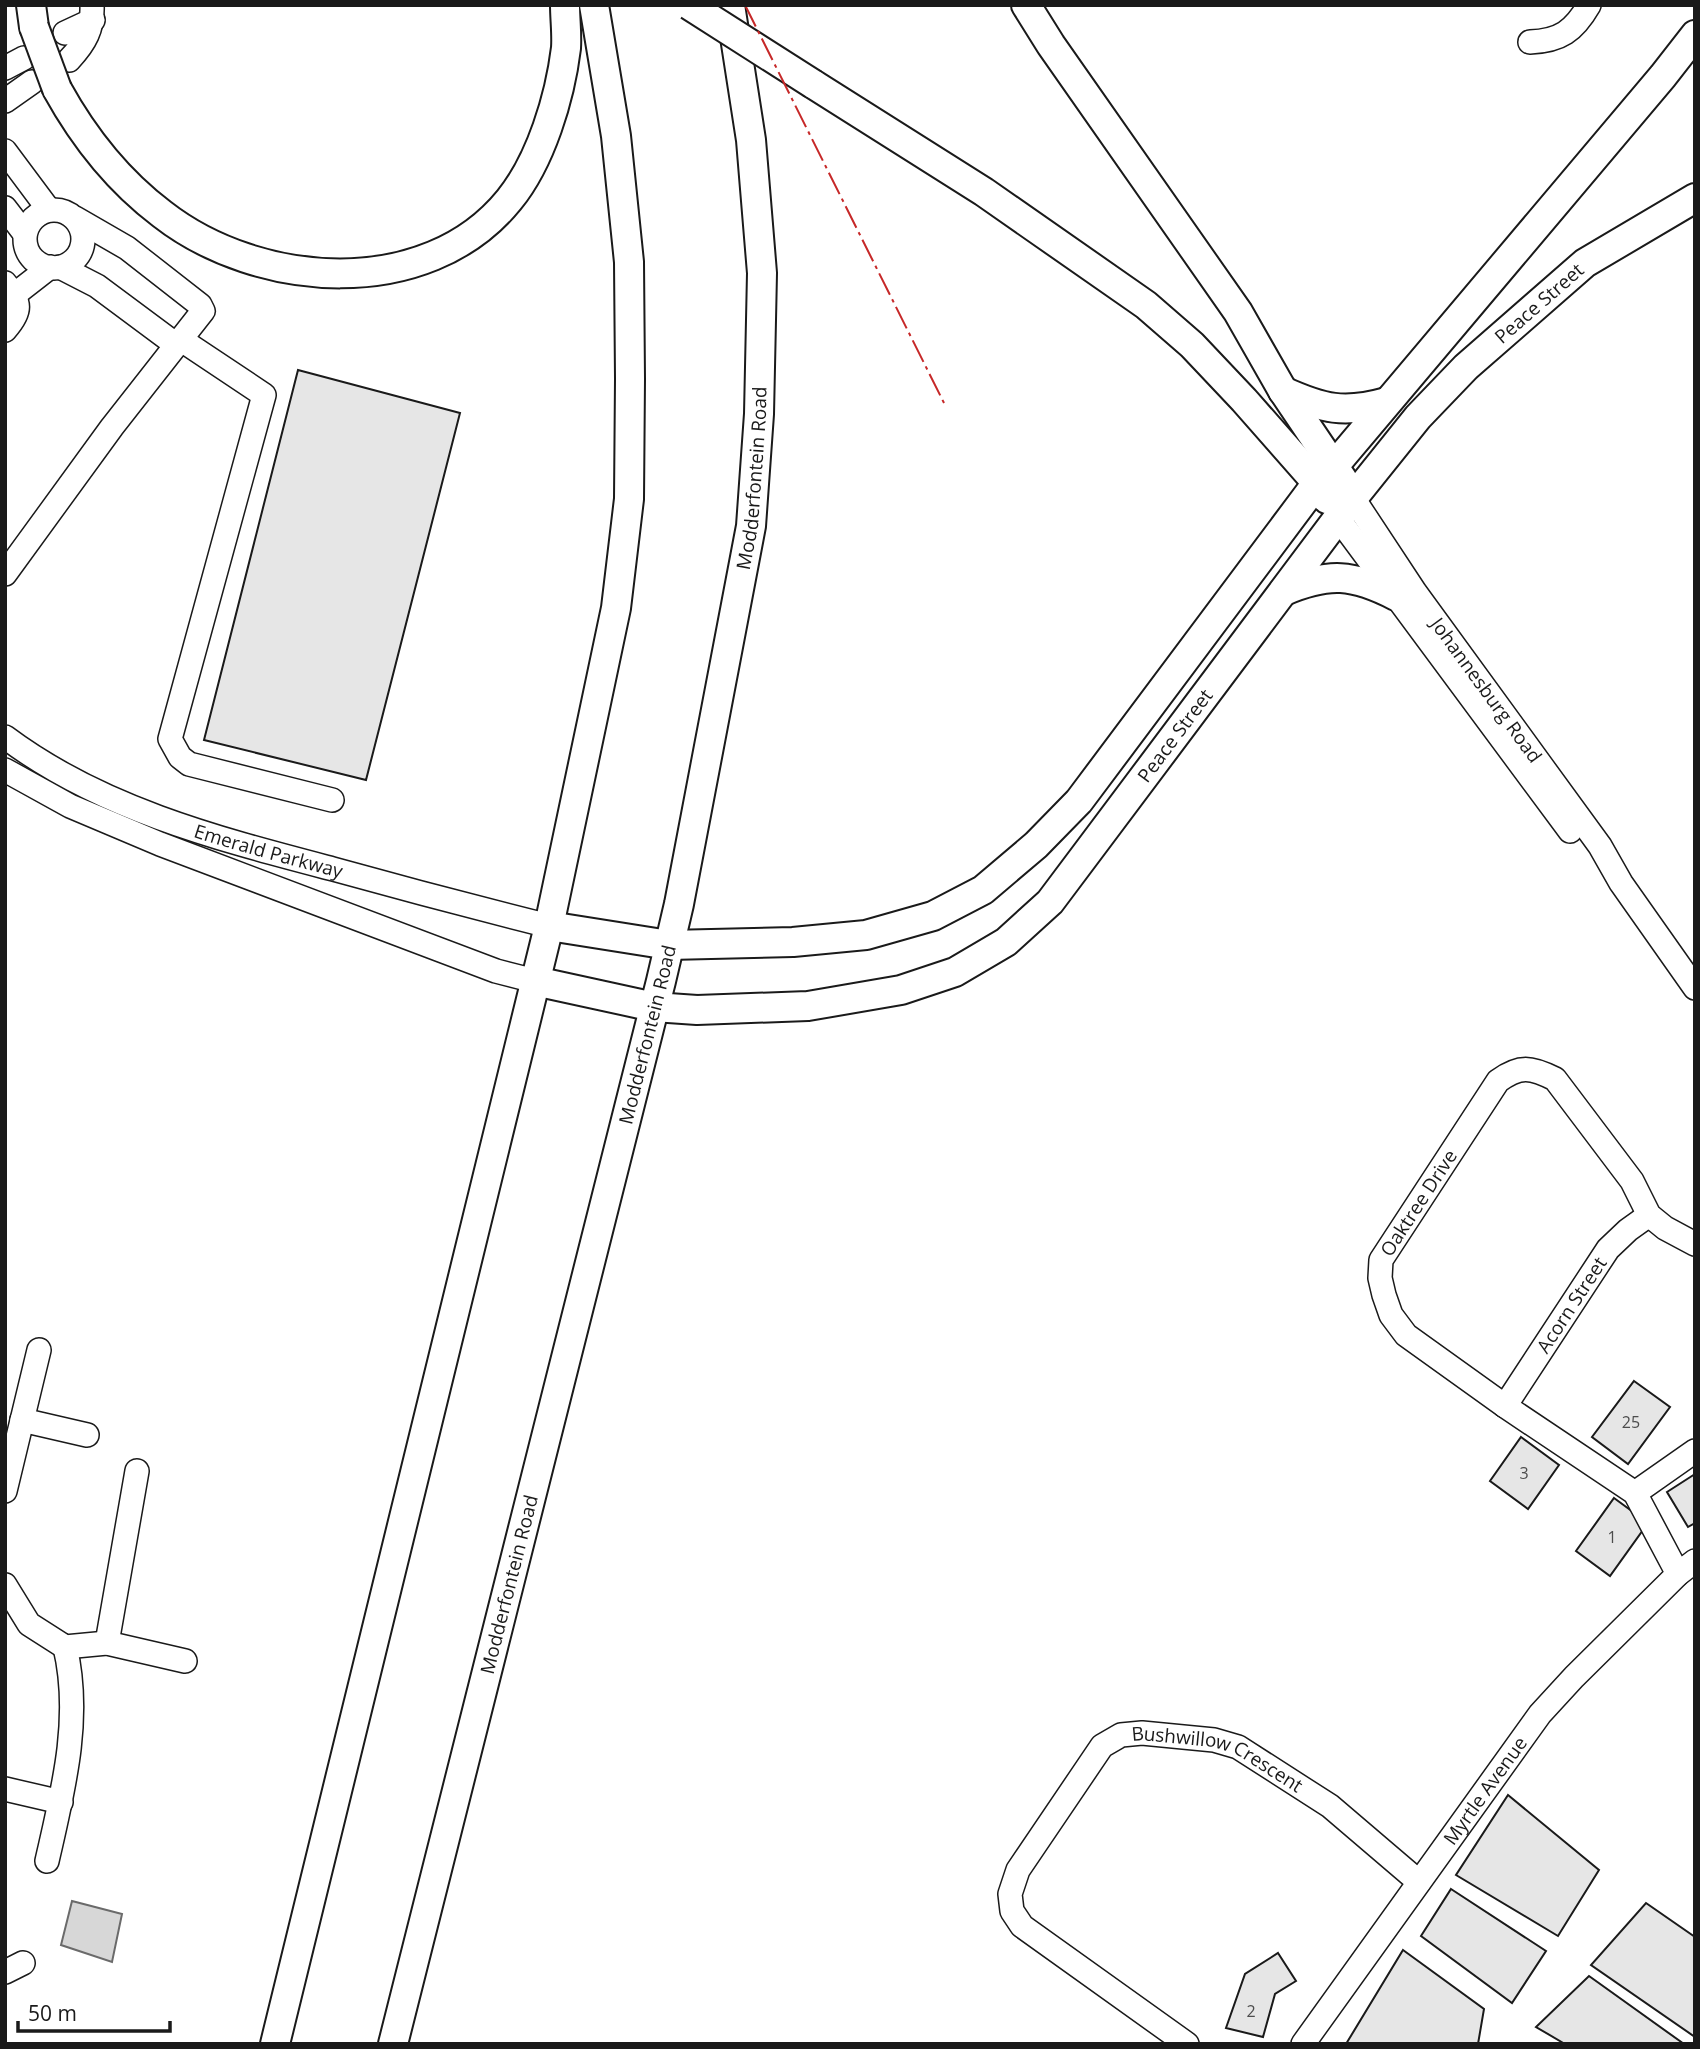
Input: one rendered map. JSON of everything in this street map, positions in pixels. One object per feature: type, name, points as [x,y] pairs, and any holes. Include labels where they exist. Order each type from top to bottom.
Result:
[{"type":"main road","points":[[33,16],[45,85],[98,153],[128,186],[163,216],[228,251],[270,264],[310,272],[348,275],[384,271],[422,260],[453,245],[482,226],[509,200],[537,153],[555,99],[566,46],[565,5]]},
{"type":"main road","points":[[275,2044],[549,926],[616,608],[629,499],[629,262],[616,136],[594,5]]},
{"type":"main road","points":[[689,5],[984,192],[1146,305],[1192,345],[1325,474]]},
{"type":"main road","name":"Modderfontein Road","points":[[393,2044],[679,904],[751,526],[759,414],[762,273],[751,140],[730,5]]},
{"type":"main road","points":[[1026,5],[1051,45],[1238,312],[1346,508]]},
{"type":"main road","points":[[549,926],[669,945],[793,942],[866,934],[933,916],[983,890],[1037,845],[1079,800],[1200,636],[1325,474],[1695,35]]},
{"type":"main road","name":"Peace Street","points":[[535,981],[654,1007],[698,1010],[808,1006],[901,990],[955,972],[1006,942],[1051,902],[1346,508],[1418,417],[1466,367],[1586,263],[1695,198]]},
{"type":"main road","points":[[1283,391],[1314,403],[1349,411],[1387,402]]},
{"type":"main road","points":[[1284,591],[1318,578],[1335,576],[1373,584],[1396,596]]},
{"type":"street","points":[[1530,42],[1561,36],[1578,24],[1589,5]]},
{"type":"street","points":[[65,33],[92,12]]},
{"type":"street","points":[[69,60],[82,46],[92,12]]},
{"type":"street","points":[[5,101],[45,85]]},
{"type":"street","points":[[5,151],[48,210]]},
{"type":"street","points":[[5,208],[26,234]]},
{"type":"street","points":[[5,574],[111,427],[180,339],[202,314],[203,308],[127,248],[79,227],[67,213],[48,210],[33,218],[26,234],[27,250],[56,264],[180,339],[264,395],[170,739],[180,757],[189,764],[332,800]]},
{"type":"street","points":[[5,330],[18,312],[10,289],[80,252],[79,227]]},
{"type":"street","name":"Johannesburg Road","points":[[1346,508],[1396,596],[1574,836],[1621,883]]},
{"type":"street","name":"Johannesburg Road","points":[[1346,508],[1415,592],[1600,846],[1621,883],[1695,988]]},
{"type":"street","name":"Emerald Parkway","points":[[5,737],[80,783],[125,805],[190,830],[549,926]]},
{"type":"street","name":"Emerald Parkway","points":[[5,770],[70,806],[160,844],[496,971],[535,981]]},
{"type":"street","name":"Oaktree Drive","points":[[1687,1567],[1635,1493],[1505,1406],[1406,1335],[1391,1315],[1380,1278],[1381,1260],[1497,1081],[1511,1071],[1525,1068],[1539,1070],[1555,1079],[1632,1181],[1649,1215],[1665,1228],[1695,1244]]},
{"type":"street","name":"Acorn Street","points":[[1505,1406],[1608,1249],[1649,1215]]},
{"type":"street","points":[[5,1491],[38,1350]]},
{"type":"street","points":[[22,1420],[87,1435]]},
{"type":"street","points":[[1635,1493],[1695,1451]]},
{"type":"street","points":[[107,1643],[137,1471]]},
{"type":"street","name":"Myrtle Avenue","points":[[1303,2044],[1540,1714],[1687,1567]]},
{"type":"street","points":[[6,1581],[29,1624],[65,1647],[107,1643],[185,1661]]},
{"type":"street","points":[[47,1861],[69,1755],[70,1667],[65,1647]]},
{"type":"street","name":"Bushwillow Crescent","points":[[1187,2044],[1022,1926],[1012,1911],[1010,1894],[1018,1870],[1102,1746],[1121,1735],[1142,1733],[1214,1740],[1238,1747],[1330,1806],[1419,1882]]},
{"type":"street","points":[[5,1788],[61,1802]]},
{"type":"shaded area","points":[[72,1901],[122,1914],[112,1962],[61,1945]]},
{"type":"building","points":[[298,370],[460,413],[366,780],[204,740]]},
{"type":"building","points":[[1634,1381],[1670,1407],[1628,1464],[1592,1437]]},
{"type":"building","points":[[1521,1437],[1559,1465],[1528,1509],[1490,1481]]},
{"type":"building","points":[[1695,1474],[1695,1523],[1688,1527],[1667,1492]]},
{"type":"building","points":[[1614,1498],[1648,1523],[1610,1576],[1576,1551]]},
{"type":"building","points":[[1508,1795],[1599,1870],[1558,1936],[1456,1875]]},
{"type":"building","points":[[1451,1889],[1546,1951],[1512,2003],[1421,1936]]},
{"type":"building","points":[[1646,1903],[1695,1937],[1695,2037],[1591,1965]]},
{"type":"building","points":[[1403,1950],[1484,2009],[1478,2044],[1346,2044]]},
{"type":"building","points":[[1278,1953],[1296,1981],[1275,1994],[1263,2037],[1226,2028],[1245,1974]]},
{"type":"building","points":[[1589,1976],[1684,2044],[1565,2044],[1536,2027]]},
{"type":"power","points":[[745,5],[945,405]]}]
